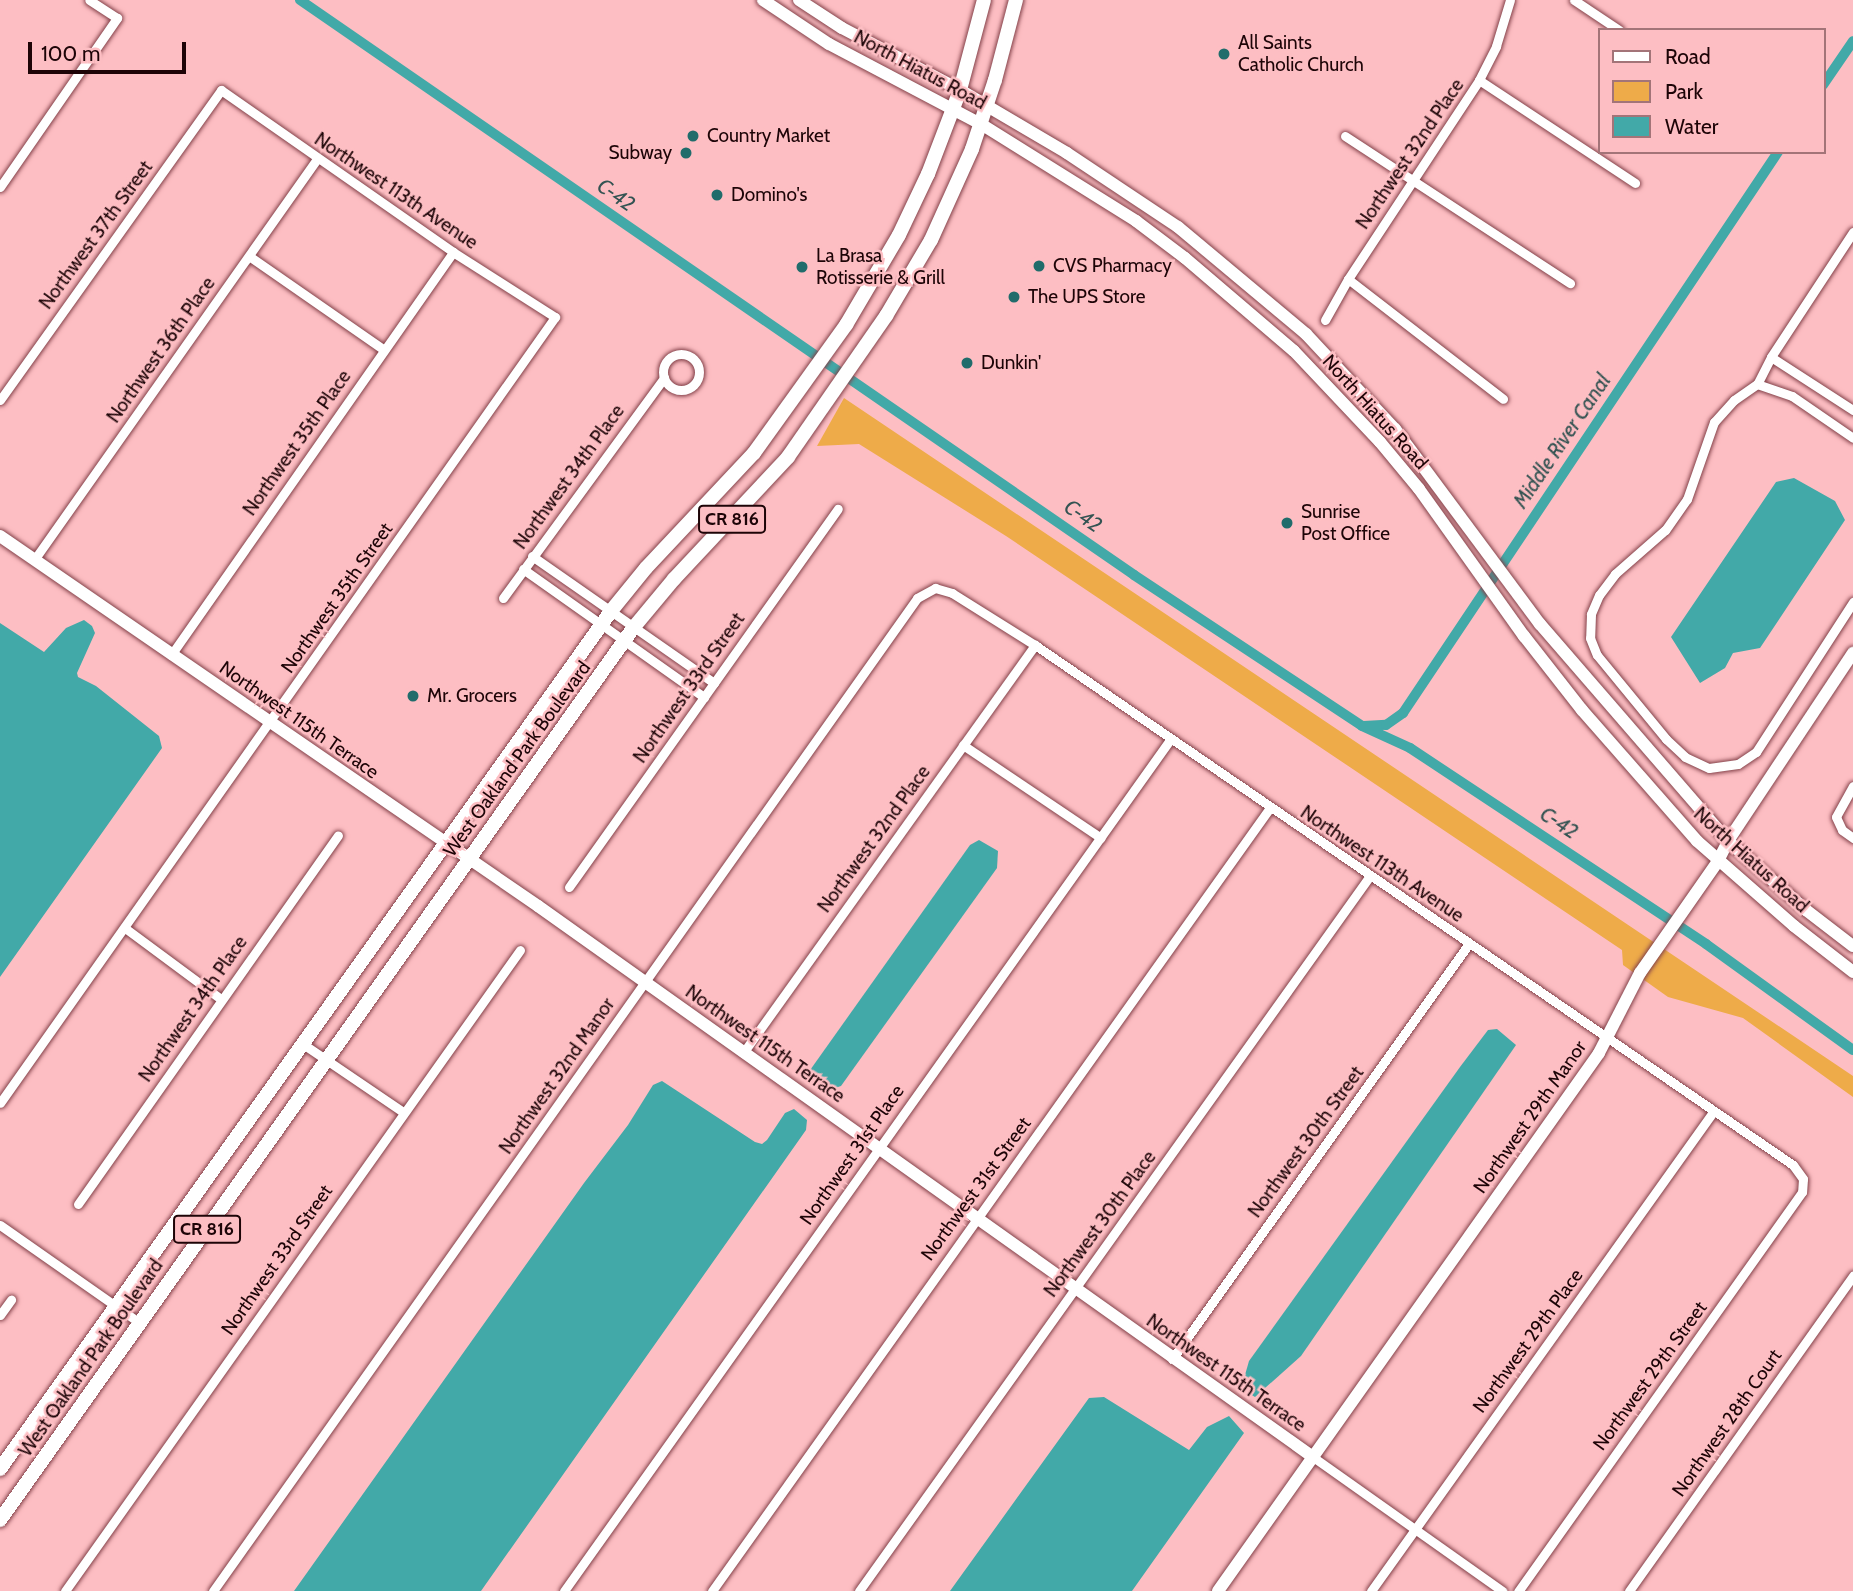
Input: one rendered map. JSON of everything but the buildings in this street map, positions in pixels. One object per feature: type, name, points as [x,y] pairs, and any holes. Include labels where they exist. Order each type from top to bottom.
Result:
[{"type":"main road","name":"North Hiatus Road","points":[[763,0],[829,44],[954,108],[1136,221],[1185,258],[1294,351],[1380,442],[1582,710],[1718,861],[1853,972]]},
{"type":"main road","name":"North Hiatus Road","points":[[799,0],[842,28],[960,90],[1067,153],[1178,227],[1306,334],[1395,429],[1540,624],[1728,841],[1806,911],[1853,946]]},
{"type":"main road","name":"West Oakland Park Boulevard","points":[[0,1469],[601,624],[646,568],[754,453],[846,325],[899,235],[954,108],[984,0]]},
{"type":"main road","name":"West Oakland Park Boulevard","points":[[0,1520],[634,627],[674,579],[771,478],[869,340],[931,240],[981,124],[1016,0]]},
{"type":"main road","name":"Northwest 115th Terrace","points":[[0,537],[469,858],[1313,1457]]},
{"type":"main road","name":"Northwest 29th Manor","points":[[1218,1591],[1607,1039],[1624,1002],[1662,940],[1718,861],[1728,841],[1853,653]]},
{"type":"street","points":[[0,187],[117,18],[89,0]]},
{"type":"street","name":"Northwest 32nd Place","points":[[1325,320],[1348,279],[1479,80],[1496,47],[1510,0]]},
{"type":"street","points":[[1574,0],[1616,28]]},
{"type":"street","points":[[1479,80],[1635,183]]},
{"type":"street","name":"Northwest 113th Avenue","points":[[221,90],[453,252],[555,317]]},
{"type":"street","name":"Northwest 37th Street","points":[[0,400],[221,90]]},
{"type":"street","points":[[1345,136],[1570,283]]},
{"type":"street","name":"Northwest 36th Place","points":[[34,560],[317,159]]},
{"type":"street","points":[[1853,232],[1770,357],[1757,384],[1734,400],[1714,422],[1687,499],[1665,530],[1615,574],[1599,595],[1591,614],[1590,638],[1597,654],[1666,739],[1685,757],[1709,768],[1738,764],[1756,752],[1853,603]]},
{"type":"street","name":"Northwest 35th Place","points":[[171,655],[453,252]]},
{"type":"street","points":[[249,256],[383,349]]},
{"type":"street","points":[[1348,279],[1503,400]]},
{"type":"street","name":"Northwest 35th Street","points":[[0,1103],[271,723],[555,317]]},
{"type":"street","points":[[675,355],[691,356],[698,365],[699,377],[687,389],[671,387],[664,377],[664,367],[675,355]]},
{"type":"street","points":[[1770,357],[1853,410]]},
{"type":"street","name":"Northwest 34th Place","points":[[503,598],[664,377]]},
{"type":"street","points":[[1757,384],[1793,396],[1853,438]]},
{"type":"street","name":"Northwest 33rd Street","points":[[569,887],[838,509]]},
{"type":"street","points":[[532,556],[714,682]]},
{"type":"street","points":[[523,569],[704,697]]},
{"type":"street","name":"Northwest 113th Avenue","points":[[935,588],[952,593],[1035,645],[1269,809],[1793,1166],[1803,1179]]},
{"type":"street","name":"Northwest 32nd Manor","points":[[213,1591],[918,598],[935,588]]},
{"type":"street","name":"Northwest 32nd Place","points":[[743,1053],[1035,645]]},
{"type":"street","name":"Northwest 31st Place","points":[[564,1591],[1170,740]]},
{"type":"street","points":[[963,745],[1101,838]]},
{"type":"street","points":[[1853,786],[1836,817],[1842,830],[1853,838]]},
{"type":"street","name":"Northwest 31st Street","points":[[712,1591],[1269,809]]},
{"type":"street","name":"Northwest 34th Place","points":[[78,1204],[338,835]]},
{"type":"street","name":"Northwest 30th Place","points":[[859,1591],[1369,877]]},
{"type":"street","points":[[125,928],[221,999]]},
{"type":"street","name":"Northwest 30th Street","points":[[1172,1359],[1468,945]]},
{"type":"street","name":"Northwest 33rd Street","points":[[65,1591],[520,950]]},
{"type":"street","points":[[303,1044],[403,1112]]},
{"type":"street","name":"Northwest 29th Place","points":[[1371,1591],[1713,1112]]},
{"type":"street","name":"Northwest 29th Street","points":[[1517,1591],[1802,1192],[1803,1179]]},
{"type":"street","points":[[0,1225],[140,1323]]},
{"type":"street","name":"Northwest 28th Court","points":[[1629,1591],[1850,1287],[1853,1276]]},
{"type":"street","points":[[0,1315],[11,1300]]},
{"type":"street","name":"Northwest 115th Terrace","points":[[1313,1457],[1502,1591]]},
{"type":"green space","points":[[844,398],[1853,1076],[1853,1097],[1743,1018],[1668,997],[1623,965],[1622,950],[1006,536],[859,444],[817,446]]},
{"type":"water","points":[[1794,478],[1835,501],[1845,520],[1760,648],[1733,653],[1725,668],[1700,683],[1671,637],[1776,482]]},
{"type":"water","points":[[84,620],[92,626],[95,633],[77,673],[78,677],[96,686],[159,736],[162,748],[0,977],[0,623],[44,652],[66,628]]},
{"type":"water","points":[[979,840],[998,851],[997,868],[841,1086],[826,1091],[819,1088],[808,1073],[970,845]]},
{"type":"water","points":[[1497,1029],[1516,1045],[1301,1356],[1255,1397],[1245,1391],[1243,1382],[1249,1361],[1460,1067],[1488,1030]]},
{"type":"water","points":[[662,1081],[755,1142],[762,1144],[767,1140],[785,1113],[794,1109],[807,1120],[806,1130],[481,1591],[294,1591],[628,1125],[653,1085]]},
{"type":"water","points":[[1104,1397],[1189,1450],[1207,1427],[1229,1416],[1244,1433],[1132,1591],[950,1591],[1089,1398]]},
{"type":"waterway","name":"C-42","points":[[300,0],[1134,575],[1362,726],[1410,748],[1706,944],[1853,1050]]},
{"type":"waterway","name":"Middle River Canal","points":[[1825,82],[1853,41]]},
{"type":"waterway","name":"Middle River Canal","points":[[1364,726],[1386,725],[1403,713],[1777,154]]},
{"type":"place","name":"All Saints Catholic Church","points":[[1224,54]]},
{"type":"place","name":"Country Market","points":[[693,136]]},
{"type":"place","name":"Subway","points":[[686,153]]},
{"type":"place","name":"Domino's","points":[[717,195]]},
{"type":"place","name":"CVS Pharmacy","points":[[1039,266]]},
{"type":"place","name":"La Brasa Rotisserie & Grill","points":[[802,267]]},
{"type":"place","name":"The UPS Store","points":[[1014,297]]},
{"type":"place","name":"Dunkin'","points":[[967,363]]},
{"type":"place","name":"Sunrise Post Office","points":[[1287,523]]},
{"type":"place","name":"Mr. Grocers","points":[[413,696]]}]
